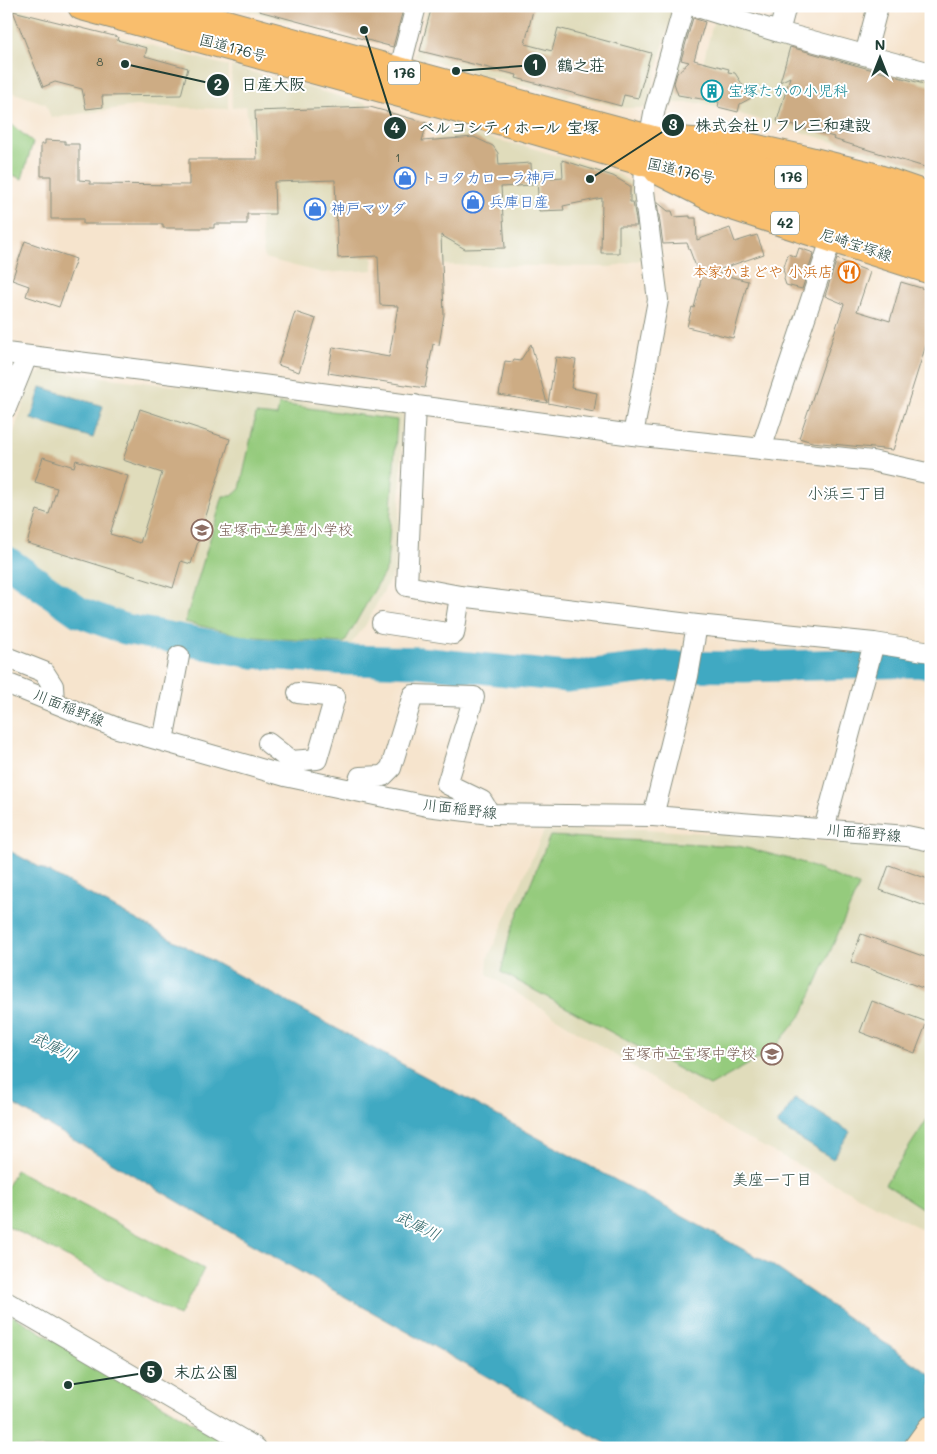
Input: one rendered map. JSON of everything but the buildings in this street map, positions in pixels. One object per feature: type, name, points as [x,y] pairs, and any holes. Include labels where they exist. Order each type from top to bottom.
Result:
[{"type":"main road","name":"国道176号","points":[[82,6],[517,125],[647,151],[731,162],[828,187],[931,224]]},
{"type":"main road","name":"国道176号","points":[[160,6],[399,72],[647,151],[726,181],[822,209],[884,230],[931,249]]},
{"type":"main road","points":[[647,151],[740,145],[867,175],[931,197]]},
{"type":"main road","name":"尼崎宝塚線","points":[[647,151],[723,203],[931,270]]},
{"type":"street","points":[[399,72],[416,6]]},
{"type":"street","points":[[633,434],[658,300],[644,191],[647,151],[655,108],[684,6]]},
{"type":"street","points":[[694,6],[779,32],[931,73]]},
{"type":"street","points":[[779,32],[786,6]]},
{"type":"street","points":[[865,55],[878,6]]},
{"type":"street","points":[[761,449],[832,237]]},
{"type":"street","points":[[6,353],[633,434],[872,461],[931,474]]},
{"type":"street","points":[[6,408],[27,356]]},
{"type":"street","points":[[415,405],[407,586],[460,596],[697,625],[874,643],[931,652]]},
{"type":"street","points":[[382,623],[454,634],[460,596]]},
{"type":"street","points":[[653,816],[688,676],[697,625]]},
{"type":"street","points":[[824,829],[874,643]]},
{"type":"street","points":[[6,656],[44,672],[53,686],[54,702]]},
{"type":"street","points":[[162,741],[179,656]]},
{"type":"street","name":"川面稲野線","points":[[6,683],[117,728],[162,741],[288,769],[355,791],[427,806],[490,814],[653,816],[907,836],[931,841]]},
{"type":"street","points":[[268,743],[288,769],[317,759],[335,698],[298,692]]},
{"type":"street","points":[[355,791],[360,777],[383,776],[390,768],[413,696],[474,697],[447,784],[482,801],[490,814]]},
{"type":"street","points":[[6,1302],[256,1448]]},
{"type":"street","points":[[918,1448],[931,1430]]},
{"type":"shaded area","points":[[6,6],[228,66],[228,109],[135,106],[51,118],[46,104],[6,90]]},
{"type":"shaded area","points":[[230,6],[296,6],[292,23]]},
{"type":"shaded area","points":[[428,6],[668,6],[673,11],[646,108],[621,108],[569,94],[568,98],[414,56]]},
{"type":"shaded area","points":[[714,19],[931,78],[931,174],[828,140],[703,103],[665,103],[676,60],[702,67]]},
{"type":"shaded area","name":"神戸マツダ","points":[[231,66],[367,104],[373,270],[322,273],[264,258],[254,160],[246,106],[232,108]]},
{"type":"shaded area","points":[[454,130],[532,148],[619,175],[639,188],[644,259],[610,267],[444,265],[434,139]]},
{"type":"shaded area","name":"宝塚市立美座小学校","points":[[45,370],[403,414],[400,506],[395,570],[365,626],[344,653],[219,644],[127,625],[96,615],[6,555],[6,454],[33,376]]},
{"type":"shaded area","name":"宝塚市立宝塚中学校","points":[[644,829],[821,841],[906,849],[931,854],[931,1234],[739,1134],[487,974],[488,958],[544,831]]},
{"type":"green space","points":[[6,123],[12,125],[33,142],[22,179],[6,172]]},
{"type":"green space","points":[[279,404],[397,420],[387,568],[344,643],[243,636],[185,622],[223,496],[232,496],[240,489],[256,414],[277,416]]},
{"type":"green space","points":[[550,836],[738,846],[798,861],[859,886],[803,1013],[772,1051],[710,1086],[501,972],[510,933]]},
{"type":"green space","points":[[928,1118],[931,1120],[931,1214],[885,1184]]},
{"type":"green space","points":[[16,1170],[204,1269],[179,1316],[6,1225],[6,1188]]},
{"type":"green space","points":[[6,1312],[24,1322],[235,1448],[6,1448]]},
{"type":"water","points":[[41,387],[103,406],[93,438],[31,419]]},
{"type":"water","name":"武庫川","points":[[6,849],[772,1265],[931,1375],[931,1448],[614,1448],[228,1231],[6,1100]]},
{"type":"water","points":[[795,1098],[850,1132],[833,1159],[777,1125]]},
{"type":"waterway","points":[[6,561],[79,612],[125,629],[253,653],[350,660],[419,662],[567,677],[664,666],[744,667],[916,662],[931,664]]},
{"type":"place","name":"ベルコシティホール 宝塚","points":[[364,30]]},
{"type":"place","name":"日産大阪","points":[[125,64]]},
{"type":"place","name":"鶴之荘","points":[[456,71]]},
{"type":"place","name":"宝塚たかの小児科","points":[[712,91]]},
{"type":"place","name":"トヨタカローラ神戸","points":[[405,178]]},
{"type":"place","name":"株式会社リフレ三和建設","points":[[590,179]]},
{"type":"place","name":"兵庫日産","points":[[473,202]]},
{"type":"place","name":"神戸マツダ","points":[[315,209]]},
{"type":"place","name":"本家かまどや 小浜店","points":[[849,272]]},
{"type":"place","name":"宝塚市立美座小学校","points":[[202,530]]},
{"type":"place","name":"宝塚市立宝塚中学校","points":[[772,1054]]},
{"type":"place","name":"末広公園","points":[[68,1385]]},
{"type":"district","name":"小浜三丁目","points":[[847,493]]},
{"type":"district","name":"美座一丁目","points":[[772,1179]]}]
